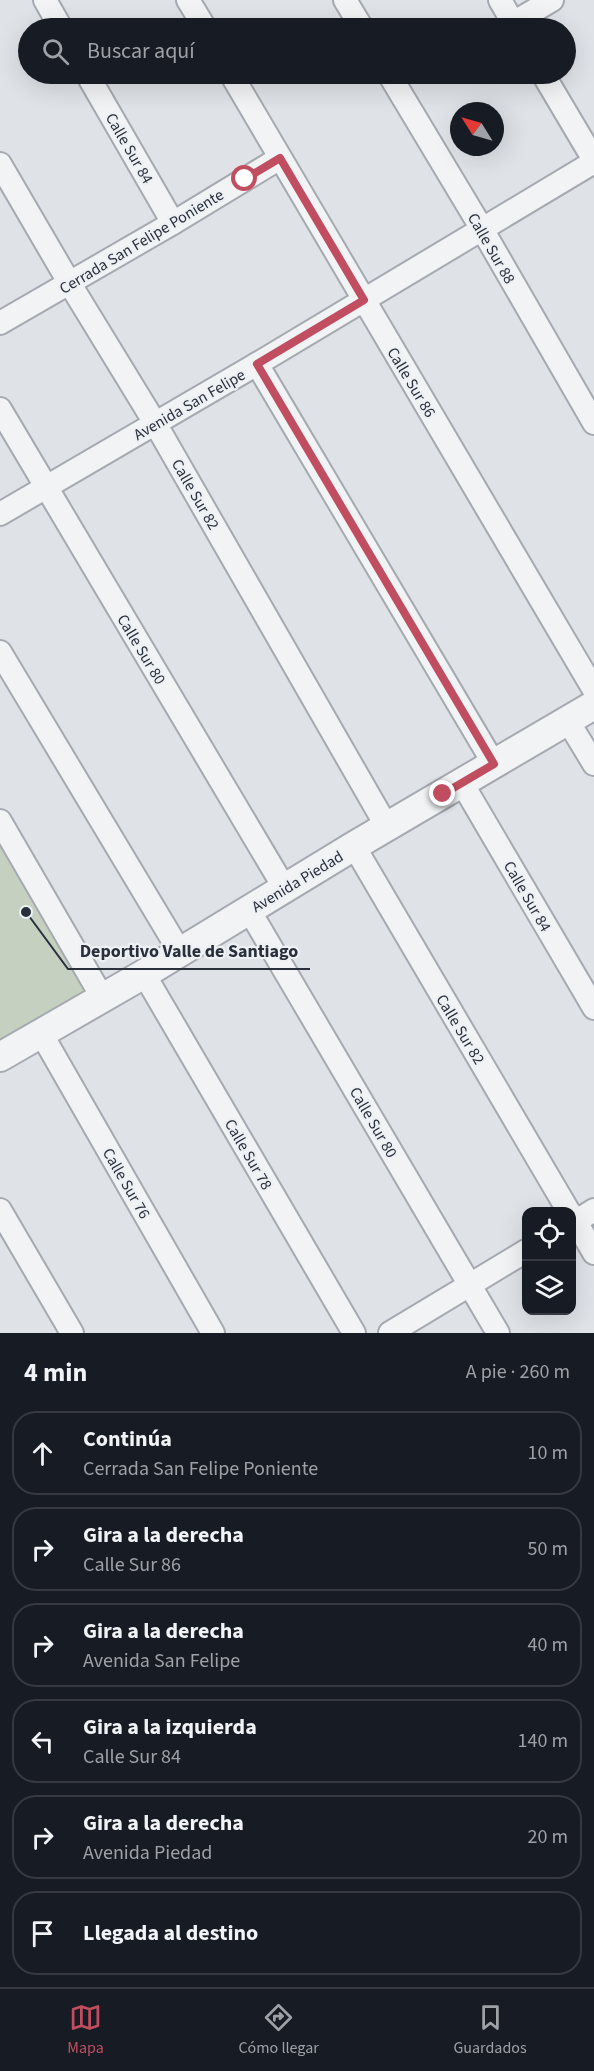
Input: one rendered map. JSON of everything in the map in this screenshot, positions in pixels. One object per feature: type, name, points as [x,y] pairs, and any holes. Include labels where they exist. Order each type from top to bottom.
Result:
[{"type":"street","points":[[45,0],[55,18]]},
{"type":"street","points":[[188,0],[199,18]]},
{"type":"street","points":[[345,0],[356,18]]},
{"type":"street","points":[[500,0],[510,18]]},
{"type":"street","points":[[526,18],[552,0]]},
{"type":"street","name":"Calle Sur 84","points":[[93,84],[173,223]]},
{"type":"street","name":"Calle Sur 86","points":[[237,84],[594,690]]},
{"type":"street","name":"Calle Sur 88","points":[[394,84],[482,229],[594,423]]},
{"type":"street","points":[[549,84],[594,161]]},
{"type":"street","name":"Cerrada San Felipe Poniente","points":[[0,323],[70,284],[280,158]]},
{"type":"street","name":"Avenida San Felipe","points":[[0,514],[257,364],[594,161]]},
{"type":"street","name":"Calle Sur 82","points":[[0,164],[155,423],[387,827]]},
{"type":"street","points":[[257,364],[494,764]]},
{"type":"street","name":"Calle Sur 80","points":[[0,409],[285,889]]},
{"type":"street","points":[[0,652],[180,952]]},
{"type":"street","name":"Avenida Piedad","points":[[0,1057],[144,974],[354,846],[594,705]]},
{"type":"street","points":[[568,721],[594,764]]},
{"type":"street","name":"Calle Sur 84","points":[[462,783],[594,1008]]},
{"type":"street","points":[[0,821],[102,997]]},
{"type":"street","name":"Calle Sur 82","points":[[354,846],[571,1207]]},
{"type":"street","name":"Calle Sur 80","points":[[249,910],[498,1333]]},
{"type":"street","name":"Calle Sur 78","points":[[144,974],[354,1333]]},
{"type":"street","name":"Calle Sur 76","points":[[41,1033],[213,1333]]},
{"type":"street","points":[[0,1210],[72,1333]]},
{"type":"street","name":"Calle Sur 82","points":[[576,1216],[594,1253]]},
{"type":"street","points":[[390,1333],[522,1253]]},
{"type":"green space","points":[[0,824],[103,1000],[0,1064]]},
{"type":"place","name":"Deportivo Valle de Santiago","points":[[26,912]]},
{"type":"route","points":[[245,179],[280,158],[364,300],[257,364],[494,764],[443,794]]}]
